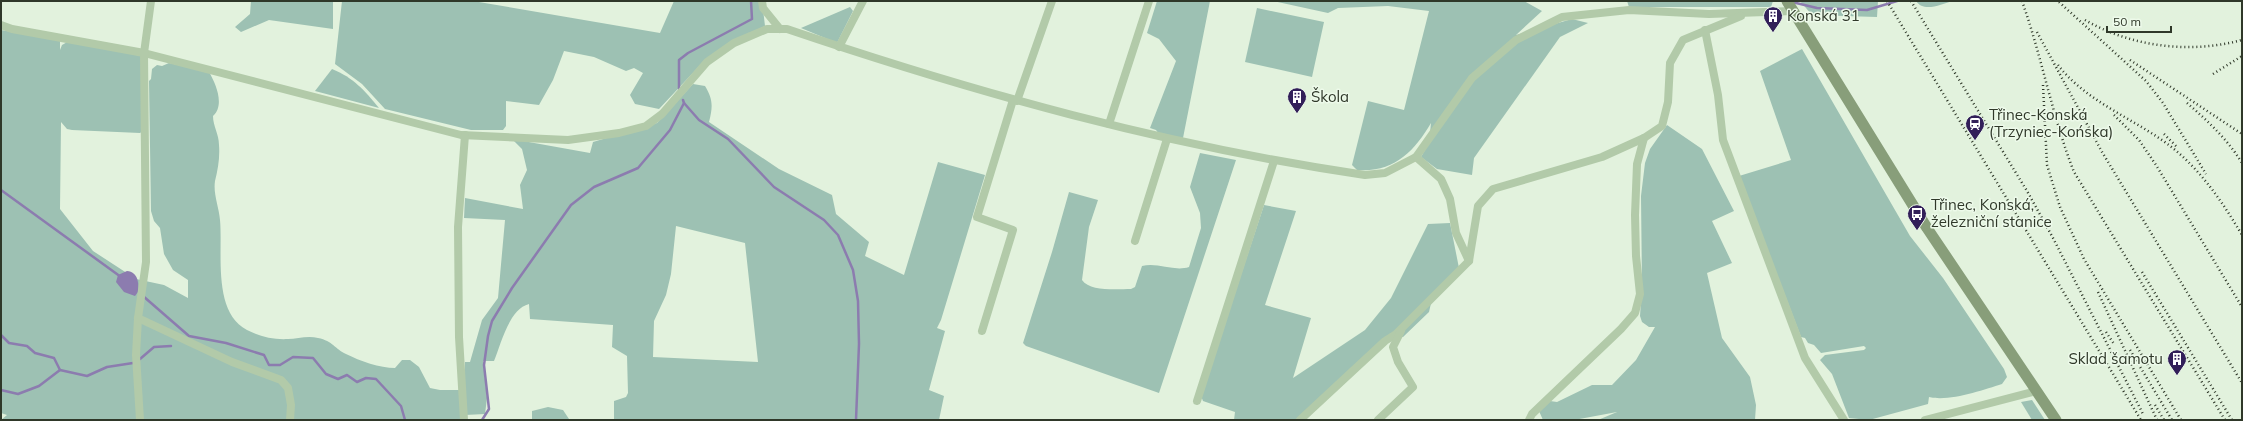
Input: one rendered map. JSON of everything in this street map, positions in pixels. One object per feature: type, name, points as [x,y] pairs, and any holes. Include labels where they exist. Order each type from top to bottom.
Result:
[{"type":"main road","points":[[1787,1],[1927,228],[2056,420]]},
{"type":"street","points":[[140,420],[136,355],[138,318],[144,287],[145,271],[144,53],[151,1]]},
{"type":"street","points":[[762,1],[763,8],[780,29]]},
{"type":"street","points":[[839,47],[864,1]]},
{"type":"street","points":[[982,331],[1013,230],[977,217],[1015,101],[1052,1]]},
{"type":"street","points":[[1109,124],[1149,1]]},
{"type":"street","points":[[1,25],[12,29],[144,53],[465,135],[568,140],[619,133],[646,126],[662,114],[707,62],[734,43],[767,29],[787,29],[839,47],[1015,101],[1167,139],[1274,161],[1365,175],[1385,173],[1416,157],[1472,78],[1516,40],[1562,17],[1629,10],[1710,14],[1746,14],[1793,11]]},
{"type":"street","points":[[1300,420],[1385,341],[1402,328],[1469,261],[1478,206],[1493,189],[1602,157],[1644,138],[1662,126],[1668,102],[1670,63],[1683,40],[1746,14]]},
{"type":"street","points":[[1705,30],[1718,95],[1722,140],[1806,358],[1844,420]]},
{"type":"street","points":[[464,420],[460,337],[458,227],[465,135]]},
{"type":"street","points":[[1529,420],[1532,414],[1621,329],[1635,313],[1640,294],[1636,256],[1637,172],[1644,138]]},
{"type":"street","points":[[1135,241],[1167,139]]},
{"type":"street","points":[[1416,157],[1442,179],[1450,199],[1456,232],[1469,261]]},
{"type":"street","points":[[1197,401],[1274,161]]},
{"type":"street","points":[[138,318],[232,362],[281,380],[288,388],[291,405],[290,420]]},
{"type":"street","points":[[1378,420],[1413,387],[1398,362],[1393,347],[1402,328]]},
{"type":"street","points":[[1925,420],[2036,391]]},
{"type":"green space","points":[[251,1],[333,1],[333,29],[269,20],[241,32],[235,27],[250,14]]},
{"type":"green space","points":[[342,1],[473,1],[660,33],[674,1],[762,1],[765,26],[733,41],[705,60],[659,109],[635,104],[630,95],[643,73],[634,68],[626,71],[594,57],[564,51],[553,80],[539,105],[506,101],[506,126],[503,130],[471,130],[385,109],[362,84],[335,64]]},
{"type":"green space","points":[[1157,1],[1210,1],[1183,138],[1159,134],[1156,130],[1150,128],[1176,61],[1159,39],[1147,33]]},
{"type":"green space","points":[[1273,1],[1524,1],[1542,11],[1516,35],[1572,19],[1588,23],[1560,37],[1474,158],[1472,175],[1437,169],[1421,157],[1429,143],[1431,123],[1410,151],[1392,164],[1370,170],[1357,170],[1352,165],[1368,101],[1404,110],[1429,11],[1388,6],[1338,8],[1328,13]]},
{"type":"green space","points":[[1627,1],[1773,1],[1771,7],[1629,7]]},
{"type":"green space","points":[[1800,1],[1878,1],[1877,17],[1812,15]]},
{"type":"green space","points":[[1916,1],[1953,1],[1928,7],[1919,5]]},
{"type":"green space","points":[[850,7],[853,11],[837,43],[801,28]]},
{"type":"green space","points":[[1257,8],[1324,22],[1312,77],[1245,62]]},
{"type":"green space","points":[[1,30],[60,40],[60,50],[62,45],[69,41],[141,56],[143,131],[140,133],[72,130],[67,129],[61,122],[60,209],[93,251],[136,279],[164,285],[188,298],[188,280],[173,270],[164,254],[160,228],[154,221],[151,211],[149,81],[151,79],[152,69],[157,65],[162,66],[169,63],[209,72],[217,88],[219,100],[217,111],[213,116],[219,141],[215,196],[220,220],[222,280],[228,310],[236,321],[247,330],[256,334],[277,339],[314,337],[323,339],[346,354],[364,362],[389,368],[395,368],[402,360],[410,360],[419,367],[430,388],[440,390],[464,390],[465,362],[470,362],[482,320],[498,298],[505,220],[464,218],[465,198],[523,209],[520,185],[527,170],[522,149],[512,139],[590,153],[593,142],[657,123],[693,84],[705,86],[712,103],[709,122],[779,169],[832,195],[836,214],[869,242],[865,256],[904,275],[938,162],[985,175],[941,320],[937,328],[945,331],[929,390],[944,396],[939,420],[614,420],[614,401],[626,397],[628,393],[627,356],[612,347],[613,325],[530,319],[529,304],[522,307],[511,320],[494,361],[483,361],[487,398],[485,414],[465,415],[465,420],[1,420],[7,415],[1,413]],"holes":[[[676,226],[745,243],[758,362],[653,357],[654,321],[666,295],[671,274]]]},
{"type":"green space","points":[[1802,49],[1910,236],[1943,278],[2004,369],[2007,377],[2002,384],[1956,397],[1929,397],[1928,404],[1869,420],[1849,418],[1832,374],[1820,360],[1825,355],[1864,350],[1866,348],[1864,346],[1821,353],[1814,345],[1808,343],[1805,338],[1801,337],[1739,176],[1791,160],[1760,71]]},
{"type":"green space","points":[[332,69],[347,76],[358,85],[379,108],[315,91]]},
{"type":"green space","points":[[1667,125],[1702,149],[1734,211],[1712,221],[1732,263],[1707,273],[1722,338],[1750,377],[1756,405],[1755,420],[1598,420],[1617,412],[1574,420],[1543,420],[1539,411],[1550,401],[1557,402],[1592,385],[1612,385],[1636,360],[1655,327],[1649,327],[1642,322],[1640,316],[1642,287],[1641,196],[1645,163],[1650,149]]},
{"type":"green space","points":[[1200,153],[1236,160],[1159,393],[1026,346],[1023,343],[1052,252],[1069,192],[1098,200],[1089,227],[1082,280],[1086,284],[1098,288],[1131,289],[1135,287],[1142,266],[1154,265],[1178,268],[1189,267],[1201,228],[1200,213],[1190,187]]},
{"type":"green space","points":[[1264,205],[1296,211],[1265,305],[1311,318],[1293,378],[1365,330],[1391,298],[1428,224],[1450,223],[1459,268],[1432,299],[1429,312],[1403,337],[1384,338],[1304,420],[1234,420],[1235,412],[1203,401],[1201,396]]},
{"type":"green space","points":[[2032,400],[2045,420],[2032,420],[2021,402]]},
{"type":"green space","points":[[548,407],[563,410],[569,419],[578,420],[532,420],[532,411]]},
{"type":"shaded area","points":[[127,271],[134,273],[137,278],[138,292],[135,296],[124,292],[116,282],[118,275]]},
{"type":"waterway","points":[[679,89],[679,60],[688,53],[752,19],[751,1]]},
{"type":"waterway","points":[[1792,2],[1817,8],[1867,10],[1897,1]]},
{"type":"waterway","points":[[482,420],[489,409],[484,365],[488,336],[492,321],[512,288],[571,205],[594,187],[638,168],[670,130],[684,103],[683,100]]},
{"type":"waterway","points":[[684,103],[699,120],[728,139],[774,187],[824,220],[838,235],[853,270],[858,301],[859,344],[856,420]]},
{"type":"waterway","points":[[1,190],[121,277]]},
{"type":"waterway","points":[[143,296],[189,336],[226,343],[264,355],[269,365],[280,365],[293,357],[313,358],[326,374],[338,379],[347,375],[357,382],[366,378],[376,379],[401,406],[405,420]]},
{"type":"waterway","points":[[1,335],[9,343],[27,346],[35,353],[54,358],[60,370],[87,376],[107,367],[133,363]]},
{"type":"waterway","points":[[140,359],[154,347],[171,346]]},
{"type":"waterway","points":[[1,390],[18,394],[39,386],[60,370]]},
{"type":"railway","points":[[1887,1],[2141,420]]},
{"type":"railway","points":[[1911,1],[2027,191],[2053,238],[2143,414]]},
{"type":"railway","points":[[2022,1],[2059,130],[2074,172],[2225,420]]},
{"type":"railway","points":[[2059,2],[2146,81],[2163,103],[2206,174]]},
{"type":"railway","points":[[2085,20],[2122,36],[2142,42],[2162,45],[2202,47],[2242,40]]},
{"type":"railway","points":[[2037,32],[2102,152],[2242,383]]},
{"type":"railway","points":[[2213,74],[2242,56]]},
{"type":"railway","points":[[2130,60],[2242,134]]},
{"type":"railway","points":[[2058,65],[2083,90],[2098,101],[2160,139],[2184,158],[2212,189],[2242,235]]},
{"type":"railway","points":[[2043,85],[2047,165],[2060,207],[2084,259],[2181,420]]},
{"type":"railway","points":[[2187,103],[2217,131],[2242,163]]},
{"type":"railway","points":[[2114,115],[2139,140],[2156,165],[2242,307]]},
{"type":"railway","points":[[2164,134],[2177,147]]},
{"type":"railway","points":[[2142,272],[2232,420]]},
{"type":"railway","points":[[2098,292],[2157,420]]},
{"type":"railway","points":[[2106,332],[2114,344]]},
{"type":"railway","points":[[2130,350],[2172,420]]},
{"type":"railway","points":[[2155,405],[2164,420]]},
{"type":"place","name":"Konská 31","points":[[1773,33]]},
{"type":"place","name":"Škola","points":[[1297,114]]},
{"type":"place","name":"Třinec-Konská (Trzyniec-Końska)","points":[[1975,141]]},
{"type":"place","name":"Třinec, Konská, železniční stanice","points":[[1917,231]]},
{"type":"place","name":"Sklad šamotu","points":[[2177,376]]}]
